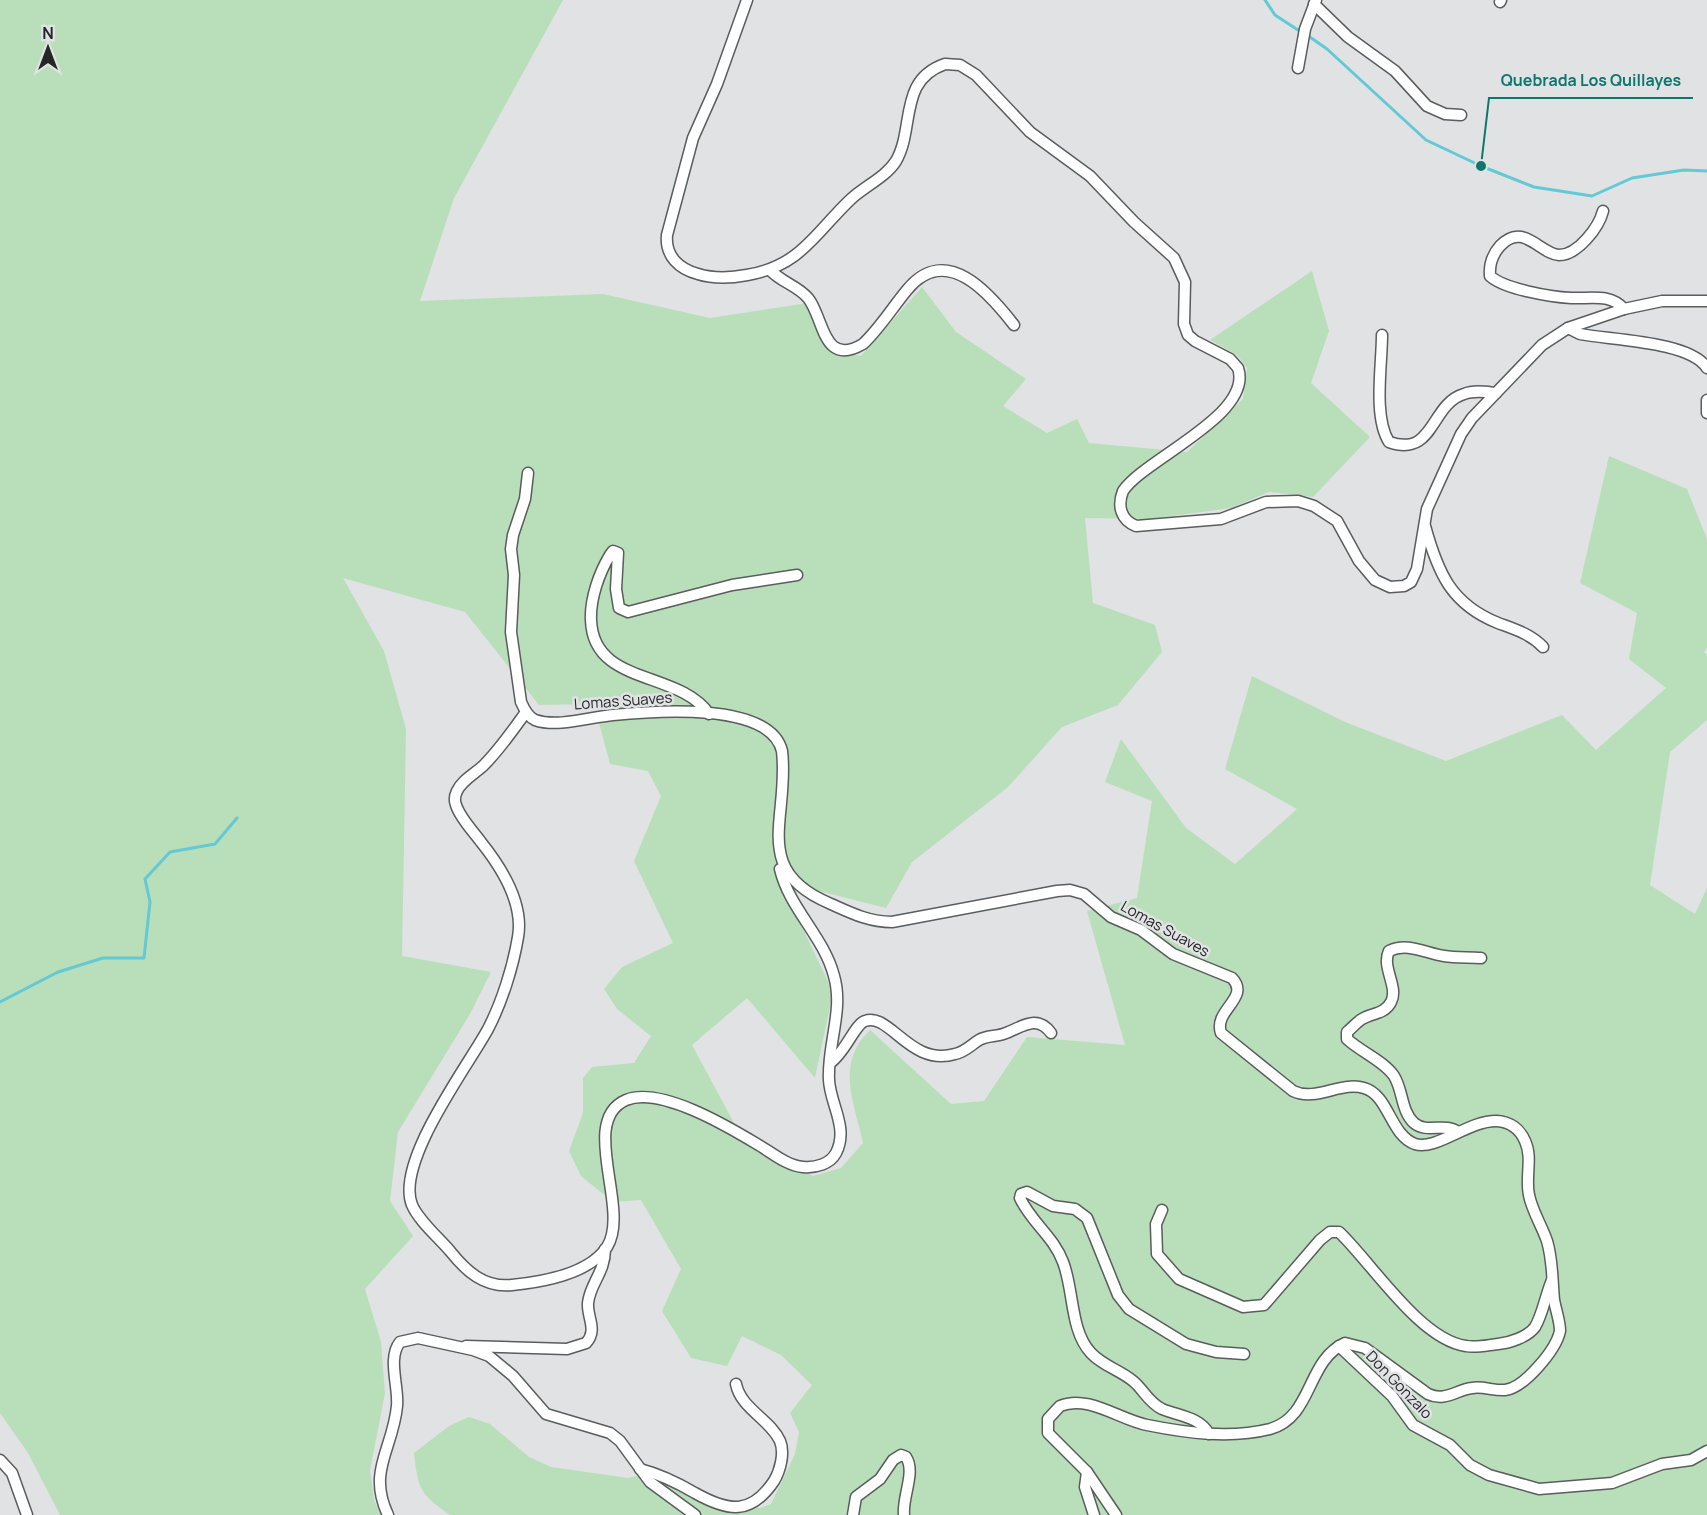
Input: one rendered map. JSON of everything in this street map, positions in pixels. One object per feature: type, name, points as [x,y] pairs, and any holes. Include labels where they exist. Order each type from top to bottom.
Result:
[{"type":"street","points":[[747,0],[691,146],[667,231],[666,244],[669,254],[678,264],[700,275],[734,278],[770,270],[801,252],[849,201],[890,169],[900,152],[910,102],[917,87],[940,66],[960,65],[982,80],[1038,139],[1090,176],[1134,222],[1174,258],[1185,282],[1184,324],[1188,335],[1194,341],[1230,359],[1238,368],[1238,387],[1225,407],[1188,440],[1126,487],[1120,505],[1128,522],[1140,526],[1214,520],[1234,515],[1266,502],[1298,501],[1314,506],[1332,517],[1345,533],[1369,574],[1379,583],[1395,588],[1408,585],[1415,574],[1424,523],[1450,453],[1472,418],[1542,345],[1568,328],[1624,309],[1662,302],[1707,301]]},
{"type":"street","points":[[1298,68],[1305,29],[1315,2],[1348,37],[1395,71],[1427,106],[1444,114],[1461,116]]},
{"type":"street","points":[[1603,211],[1591,234],[1563,255],[1555,255],[1526,238],[1504,242],[1494,252],[1489,267],[1490,276],[1514,290],[1571,298],[1610,299],[1624,309]]},
{"type":"street","points":[[770,270],[809,299],[827,340],[839,348],[852,349],[863,344],[912,284],[936,273],[957,274],[977,283],[1014,325]]},
{"type":"street","points":[[1568,328],[1587,335],[1677,350],[1700,359],[1707,368]]},
{"type":"street","points":[[1382,335],[1380,414],[1383,433],[1389,442],[1411,446],[1420,441],[1454,399],[1463,394],[1496,393]]},
{"type":"street","points":[[1707,400],[1707,413]]},
{"type":"street","points":[[528,474],[525,499],[513,535],[511,549],[514,575],[512,642],[521,702],[526,712],[485,765],[461,785],[455,796],[457,808],[489,851],[509,887],[518,912],[519,929],[495,1013],[433,1121],[415,1168],[411,1200],[418,1214],[463,1266],[475,1277],[490,1284],[515,1285],[558,1276],[586,1265],[606,1249]]},
{"type":"street","points":[[1424,523],[1439,565],[1459,600],[1474,612],[1519,631],[1543,647]]},
{"type":"street","points":[[709,714],[692,698],[610,662],[598,651],[592,631],[592,604],[610,555],[613,551],[618,553],[616,598],[619,608],[628,612],[722,588],[797,575]]},
{"type":"street","name":"Lomas Suaves","points":[[526,712],[534,719],[557,722],[655,712],[709,714],[749,720],[771,731],[779,741],[783,764],[780,860],[794,882],[810,896],[860,917],[882,922],[983,907],[1057,891],[1081,892],[1111,916],[1141,930],[1173,954],[1232,978],[1238,987],[1238,994],[1220,1017],[1221,1033],[1293,1091],[1307,1095],[1356,1087],[1368,1089],[1377,1097],[1402,1135],[1420,1145],[1434,1143],[1477,1124],[1495,1121],[1512,1125],[1521,1133],[1528,1149],[1528,1192],[1550,1250],[1560,1327],[1558,1340],[1527,1377],[1508,1389],[1475,1388],[1443,1398],[1433,1396],[1365,1348],[1354,1344],[1339,1346]]},
{"type":"street","points":[[459,1346],[557,1349],[582,1346],[592,1333],[589,1299],[603,1270],[606,1249],[614,1223],[606,1130],[607,1118],[614,1108],[637,1097],[663,1099],[720,1124],[793,1165],[816,1166],[831,1159],[839,1142],[840,1123],[829,1082],[836,1012],[834,976],[784,885],[780,860]]},
{"type":"street","points":[[1458,1132],[1452,1127],[1427,1128],[1416,1125],[1409,1117],[1395,1078],[1387,1067],[1360,1052],[1347,1039],[1347,1032],[1363,1018],[1381,1012],[1391,1002],[1392,993],[1386,957],[1389,951],[1400,946],[1447,957],[1481,958]]},
{"type":"street","points":[[830,1063],[842,1054],[861,1023],[867,1020],[876,1020],[918,1052],[936,1057],[963,1052],[980,1039],[1007,1033],[1025,1024],[1040,1024],[1051,1033]]},
{"type":"street","points":[[1209,1434],[1196,1421],[1164,1410],[1151,1402],[1133,1381],[1099,1361],[1087,1348],[1079,1333],[1061,1256],[1021,1200],[1021,1194],[1027,1192],[1045,1203],[1075,1209],[1084,1214],[1118,1294],[1129,1310],[1186,1344],[1216,1352],[1244,1354]]},
{"type":"street","points":[[1162,1210],[1156,1224],[1157,1254],[1179,1279],[1243,1306],[1264,1305],[1320,1240],[1330,1232],[1339,1232],[1374,1274],[1415,1316],[1451,1342],[1467,1347],[1503,1344],[1525,1335],[1534,1328],[1553,1277]]},
{"type":"street","points":[[388,1515],[381,1500],[378,1480],[397,1407],[394,1356],[400,1342],[413,1337],[459,1346],[481,1353],[497,1362],[546,1414],[610,1434],[620,1441],[655,1486],[695,1515]]},
{"type":"street","points":[[1116,1515],[1088,1472],[1048,1433],[1048,1419],[1053,1412],[1064,1404],[1089,1405],[1139,1424],[1209,1434],[1247,1433],[1270,1429],[1287,1421],[1297,1412],[1322,1363],[1339,1346]]},
{"type":"street","name":"Don Gonzalo","points":[[1339,1346],[1392,1396],[1413,1425],[1450,1446],[1477,1470],[1498,1478],[1539,1489],[1612,1483],[1662,1464],[1696,1458],[1707,1451]]},
{"type":"street","points":[[640,1469],[729,1510],[749,1508],[758,1503],[775,1480],[781,1464],[782,1444],[776,1434],[742,1399],[736,1384]]},
{"type":"street","points":[[853,1515],[856,1497],[880,1479],[895,1456],[901,1455],[906,1456],[910,1466],[904,1497],[904,1515]]},
{"type":"street","points":[[0,1460],[12,1473],[27,1515]]},
{"type":"street","points":[[1088,1472],[1085,1487],[1094,1515]]},
{"type":"green space","points":[[0,0],[563,0],[454,198],[420,301],[603,294],[710,318],[808,303],[826,349],[861,356],[922,287],[956,332],[1026,379],[1003,406],[1047,433],[1077,419],[1089,443],[1187,452],[1243,399],[1247,368],[1237,355],[1210,340],[1312,271],[1329,331],[1311,383],[1370,437],[1313,497],[1269,492],[1231,508],[1150,519],[1085,518],[1093,603],[1155,625],[1162,652],[1118,705],[1062,727],[1008,787],[912,862],[886,908],[780,881],[833,992],[815,1078],[747,998],[692,1045],[741,1136],[813,1176],[841,1168],[863,1143],[852,1098],[850,1070],[859,1043],[870,1030],[951,1104],[984,1101],[1027,1037],[1125,1045],[1087,911],[1137,898],[1152,801],[1105,782],[1121,739],[1186,828],[1235,864],[1297,809],[1225,769],[1252,676],[1345,722],[1446,761],[1562,715],[1596,750],[1666,688],[1629,659],[1637,613],[1580,583],[1609,456],[1687,489],[1707,539],[1707,648],[1704,652],[1707,655],[1707,720],[1670,752],[1650,885],[1695,914],[1707,888],[1707,1515],[450,1515],[432,1502],[422,1490],[414,1453],[449,1426],[469,1417],[490,1424],[529,1457],[551,1467],[628,1478],[648,1473],[728,1507],[760,1508],[771,1504],[795,1454],[799,1432],[790,1413],[812,1385],[781,1355],[742,1336],[727,1366],[691,1358],[662,1311],[681,1269],[641,1200],[613,1202],[581,1176],[569,1151],[583,1113],[583,1078],[592,1067],[634,1063],[651,1036],[617,1009],[604,989],[622,967],[673,943],[634,861],[661,796],[648,771],[610,764],[594,704],[539,705],[465,612],[343,578],[384,651],[406,729],[402,956],[491,972],[470,1014],[398,1132],[390,1201],[413,1236],[365,1289],[381,1342],[385,1393],[370,1470],[374,1500],[381,1515],[60,1515],[28,1453],[0,1413]]},
{"type":"waterway","points":[[1265,0],[1275,15],[1301,32]]},
{"type":"waterway","points":[[1307,35],[1327,49],[1426,140],[1481,166],[1534,187],[1592,196],[1632,178],[1684,170],[1707,171]]},
{"type":"waterway","points":[[0,1002],[58,972],[103,958],[144,958],[150,902],[145,879],[170,852],[215,844],[237,818]]},
{"type":"place","name":"Quebrada Los Quillayes","points":[[1481,166]]}]
